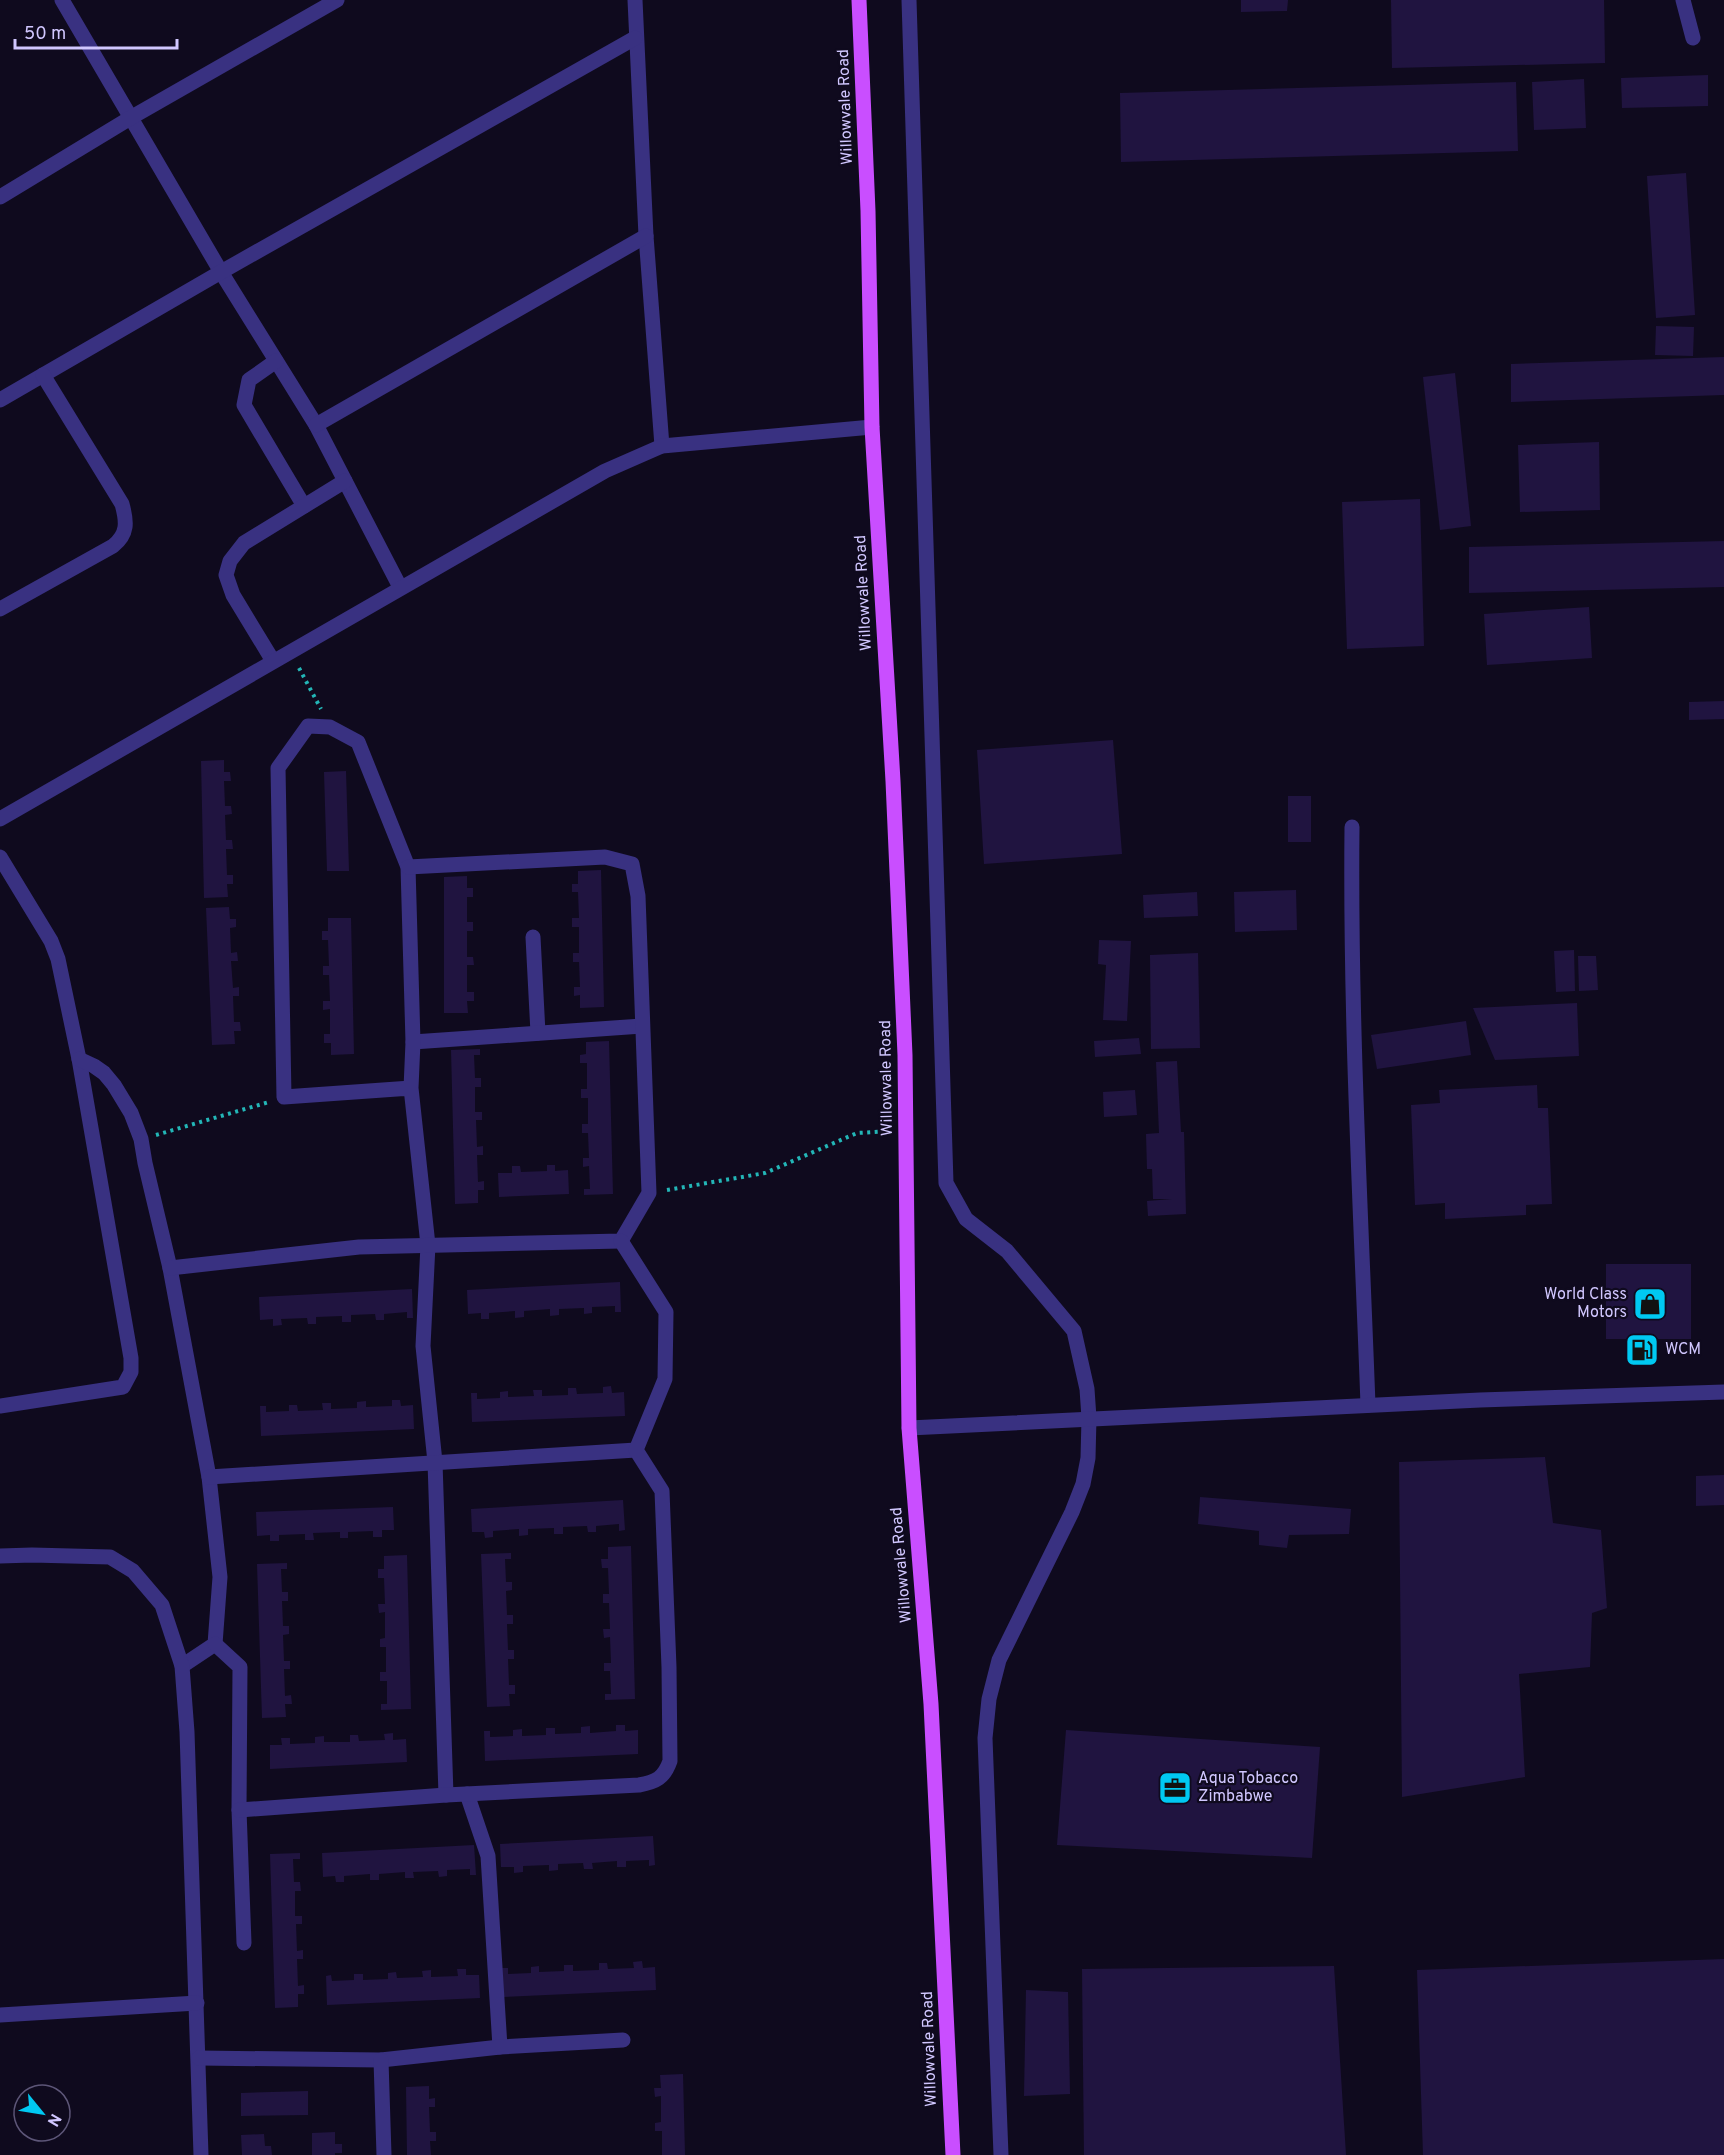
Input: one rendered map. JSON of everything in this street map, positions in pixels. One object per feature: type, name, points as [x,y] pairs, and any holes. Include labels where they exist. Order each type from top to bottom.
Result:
[{"type":"main road","name":"Willowvale Road","points":[[859,0],[868,211],[872,427],[906,1055],[909,1428],[931,1704],[953,2155]]},
{"type":"street","points":[[62,0],[221,272],[316,425],[400,588]]},
{"type":"street","points":[[0,197],[132,117],[337,0]]},
{"type":"street","points":[[635,0],[646,236],[662,446]]},
{"type":"street","points":[[909,0],[946,1183],[966,1219],[1007,1251],[1074,1331],[1084,1373],[1089,1419],[1089,1458],[1083,1484],[1072,1512],[999,1660],[989,1699],[985,1738],[1001,2155]]},
{"type":"street","points":[[1683,0],[1693,38]]},
{"type":"street","points":[[0,400],[635,38]]},
{"type":"street","points":[[316,425],[646,236]]},
{"type":"street","points":[[276,361],[249,380],[244,405],[304,506]]},
{"type":"street","points":[[0,609],[113,546],[125,532],[126,520],[122,504],[43,375]]},
{"type":"street","points":[[0,819],[605,471],[662,446],[872,427]]},
{"type":"street","points":[[273,661],[233,595],[226,575],[230,561],[244,543],[345,481]]},
{"type":"street","points":[[411,1088],[285,1097],[278,768],[308,726],[330,727],[358,742],[408,867],[411,1088],[428,1245],[423,1346],[435,1462],[446,1795]]},
{"type":"street","points":[[1352,827],[1354,1025],[1368,1405]]},
{"type":"street","points":[[0,857],[51,941],[58,959],[79,1059],[130,1344],[130,1372],[123,1387],[0,1406]]},
{"type":"street","points":[[408,867],[605,857],[632,864],[638,896],[649,1193],[621,1241]]},
{"type":"street","points":[[533,938],[538,1033]]},
{"type":"street","points":[[412,1042],[642,1026]]},
{"type":"street","points":[[79,1059],[104,1073],[114,1085],[132,1113],[141,1139],[170,1268],[209,1477],[220,1577],[215,1644]]},
{"type":"street","points":[[170,1268],[359,1247],[621,1241]]},
{"type":"street","points":[[621,1241],[666,1312],[665,1379],[636,1450]]},
{"type":"street","points":[[909,1428],[1368,1405],[1724,1392]]},
{"type":"street","points":[[209,1477],[636,1450]]},
{"type":"street","points":[[239,1810],[446,1795],[639,1785],[660,1779],[666,1772],[670,1761],[662,1491],[636,1450]]},
{"type":"street","points":[[0,1556],[110,1557],[133,1571],[162,1605],[182,1666],[187,1732],[201,2155]]},
{"type":"street","points":[[182,1666],[215,1644]]},
{"type":"street","points":[[215,1644],[240,1667],[239,1810],[244,1943]]},
{"type":"street","points":[[466,1794],[488,1856],[500,2047]]},
{"type":"street","points":[[0,2015],[197,2002]]},
{"type":"street","points":[[199,2058],[381,2060],[500,2047],[623,2040]]},
{"type":"street","points":[[381,2060],[384,2155]]},
{"type":"path","points":[[289,652],[330,727]]},
{"type":"path","points":[[141,1139],[285,1097]]},
{"type":"path","points":[[649,1193],[765,1173],[857,1134],[906,1130]]},
{"type":"building","points":[[1241,0],[1288,0],[1287,11],[1241,12]]},
{"type":"building","points":[[1391,0],[1604,0],[1605,63],[1392,68]]},
{"type":"building","points":[[1708,75],[1708,106],[1622,108],[1621,78]]},
{"type":"building","points":[[1584,79],[1586,128],[1534,130],[1532,82]]},
{"type":"building","points":[[1516,82],[1518,151],[1121,162],[1120,93]]},
{"type":"building","points":[[1686,173],[1695,315],[1656,318],[1647,176]]},
{"type":"building","points":[[1656,326],[1694,327],[1693,356],[1655,355]]},
{"type":"building","points":[[1724,357],[1724,395],[1511,402],[1511,364]]},
{"type":"building","points":[[1455,373],[1471,526],[1440,530],[1423,377]]},
{"type":"building","points":[[1599,442],[1600,510],[1520,512],[1518,445]]},
{"type":"building","points":[[1420,499],[1424,646],[1347,649],[1342,502]]},
{"type":"building","points":[[1724,541],[1724,587],[1469,593],[1469,547]]},
{"type":"building","points":[[1589,607],[1592,658],[1487,665],[1484,614]]},
{"type":"building","points":[[1724,701],[1724,719],[1689,720],[1689,702]]},
{"type":"building","points":[[1113,740],[1122,854],[984,864],[977,750]]},
{"type":"building","points":[[224,760],[224,772],[230,772],[231,781],[224,781],[225,806],[231,806],[232,814],[225,815],[226,840],[232,840],[233,849],[226,849],[227,875],[233,875],[233,884],[227,884],[228,897],[204,898],[201,761]]},
{"type":"building","points":[[346,771],[349,871],[327,871],[324,772]]},
{"type":"building","points":[[1288,796],[1311,796],[1311,842],[1288,842]]},
{"type":"building","points":[[601,870],[604,1007],[580,1008],[580,995],[574,996],[574,987],[580,987],[579,962],[573,962],[573,953],[579,953],[579,927],[572,927],[572,918],[579,918],[578,892],[572,892],[572,884],[578,884],[578,871]]},
{"type":"building","points":[[467,876],[467,888],[473,888],[473,897],[467,897],[467,922],[473,922],[473,931],[467,931],[467,957],[473,957],[474,965],[467,965],[467,992],[474,992],[474,1001],[467,1001],[468,1013],[444,1013],[444,877]]},
{"type":"building","points":[[1296,890],[1297,930],[1235,932],[1234,892]]},
{"type":"building","points":[[1197,892],[1198,916],[1144,918],[1143,895]]},
{"type":"building","points":[[229,907],[230,919],[236,919],[236,927],[230,928],[231,953],[237,952],[238,961],[231,961],[233,988],[239,987],[239,996],[233,996],[234,1022],[240,1022],[241,1031],[234,1031],[235,1044],[212,1045],[206,908]]},
{"type":"building","points":[[328,918],[351,918],[354,1054],[331,1055],[331,1043],[324,1043],[324,1034],[330,1034],[330,1009],[323,1010],[323,1001],[330,1001],[329,975],[323,975],[323,966],[329,966],[328,940],[322,940],[322,931],[328,931]]},
{"type":"building","points":[[1099,940],[1131,941],[1127,1021],[1103,1020],[1106,965],[1098,964]]},
{"type":"building","points":[[1574,950],[1575,991],[1556,992],[1554,951]]},
{"type":"building","points":[[1198,953],[1200,1048],[1151,1049],[1150,955]]},
{"type":"building","points":[[1578,956],[1596,956],[1598,990],[1579,991]]},
{"type":"building","points":[[1577,1003],[1579,1056],[1495,1060],[1473,1008]]},
{"type":"building","points":[[1466,1021],[1471,1055],[1377,1069],[1371,1035]]},
{"type":"building","points":[[1139,1038],[1141,1054],[1095,1057],[1094,1041]]},
{"type":"building","points":[[609,1041],[613,1194],[584,1195],[584,1189],[590,1189],[589,1166],[583,1167],[583,1158],[589,1158],[588,1133],[582,1133],[582,1124],[588,1124],[588,1098],[581,1098],[581,1089],[587,1089],[587,1063],[580,1063],[580,1055],[586,1054],[586,1042]]},
{"type":"building","points":[[480,1049],[480,1055],[474,1055],[475,1078],[481,1078],[481,1087],[475,1087],[475,1112],[482,1112],[482,1120],[476,1120],[477,1147],[483,1146],[483,1155],[477,1155],[478,1182],[484,1181],[484,1190],[478,1190],[478,1203],[455,1204],[451,1050]]},
{"type":"building","points":[[1177,1061],[1181,1132],[1184,1132],[1186,1214],[1148,1216],[1147,1201],[1172,1199],[1153,1199],[1152,1169],[1147,1169],[1146,1134],[1159,1133],[1156,1062]]},
{"type":"building","points":[[1537,1085],[1538,1108],[1548,1108],[1552,1204],[1526,1205],[1526,1215],[1445,1219],[1445,1203],[1415,1205],[1411,1105],[1440,1103],[1439,1090]]},
{"type":"building","points":[[1135,1090],[1137,1115],[1104,1117],[1103,1092]]},
{"type":"building","points":[[547,1165],[555,1165],[555,1171],[568,1170],[569,1194],[499,1197],[498,1173],[512,1173],[512,1166],[520,1166],[521,1172],[547,1171]]},
{"type":"building","points":[[1606,1264],[1691,1264],[1691,1339],[1606,1339]]},
{"type":"building","points":[[620,1282],[621,1312],[615,1312],[615,1306],[592,1307],[592,1313],[584,1314],[584,1308],[559,1309],[559,1315],[550,1316],[550,1309],[524,1311],[524,1317],[515,1318],[515,1311],[489,1313],[489,1319],[481,1319],[481,1313],[468,1314],[467,1290]]},
{"type":"building","points":[[412,1289],[413,1318],[407,1318],[407,1312],[384,1314],[384,1320],[376,1320],[375,1314],[351,1315],[351,1322],[342,1322],[342,1316],[316,1317],[316,1324],[308,1324],[307,1318],[281,1319],[282,1325],[273,1326],[273,1319],[260,1320],[259,1297]]},
{"type":"building","points":[[611,1386],[612,1393],[624,1392],[625,1416],[472,1422],[471,1393],[477,1393],[477,1399],[500,1398],[500,1392],[508,1391],[508,1397],[534,1396],[533,1390],[542,1390],[542,1396],[568,1395],[568,1388],[576,1388],[577,1394],[603,1393],[603,1387]]},
{"type":"building","points":[[392,1400],[400,1400],[401,1406],[413,1405],[414,1429],[261,1436],[260,1406],[266,1406],[266,1412],[289,1411],[289,1405],[297,1405],[298,1411],[323,1410],[322,1403],[331,1403],[331,1409],[357,1408],[357,1402],[366,1401],[366,1407],[392,1406]]},
{"type":"building","points":[[1545,1457],[1553,1523],[1601,1530],[1607,1608],[1592,1613],[1590,1667],[1519,1674],[1525,1777],[1402,1797],[1399,1462]]},
{"type":"building","points":[[1724,1475],[1724,1505],[1696,1506],[1696,1476]]},
{"type":"building","points":[[1200,1497],[1351,1509],[1349,1534],[1289,1535],[1287,1548],[1259,1545],[1259,1531],[1198,1524]]},
{"type":"building","points":[[623,1500],[625,1530],[619,1531],[619,1524],[596,1526],[596,1532],[588,1532],[587,1526],[563,1527],[563,1534],[554,1534],[554,1528],[528,1529],[528,1535],[519,1536],[519,1529],[493,1531],[493,1537],[485,1538],[484,1532],[472,1532],[471,1509]]},
{"type":"building","points":[[393,1507],[394,1530],[382,1530],[382,1537],[373,1537],[373,1531],[348,1532],[348,1538],[340,1538],[340,1532],[313,1533],[314,1540],[305,1540],[305,1534],[279,1535],[279,1541],[270,1541],[270,1535],[257,1536],[256,1512]]},
{"type":"building","points":[[631,1546],[635,1699],[605,1700],[605,1694],[611,1694],[610,1671],[604,1671],[604,1663],[611,1663],[610,1637],[604,1638],[603,1629],[610,1629],[609,1603],[603,1603],[603,1594],[609,1594],[608,1568],[602,1568],[601,1559],[608,1559],[608,1547]]},
{"type":"building","points":[[511,1553],[511,1559],[505,1559],[506,1582],[512,1582],[512,1590],[506,1591],[507,1615],[513,1615],[513,1624],[507,1624],[508,1650],[514,1650],[514,1659],[508,1659],[509,1685],[515,1685],[515,1694],[509,1694],[510,1706],[487,1707],[481,1554]]},
{"type":"building","points":[[407,1555],[411,1709],[381,1710],[381,1704],[387,1704],[387,1681],[380,1681],[380,1672],[386,1672],[386,1647],[380,1647],[380,1639],[385,1638],[385,1612],[379,1613],[378,1604],[385,1604],[384,1578],[378,1578],[378,1569],[384,1569],[384,1556]]},
{"type":"building","points":[[287,1563],[287,1569],[281,1569],[282,1592],[288,1592],[288,1601],[282,1601],[283,1626],[289,1626],[289,1634],[283,1635],[284,1661],[290,1661],[290,1669],[284,1669],[285,1696],[291,1695],[292,1704],[285,1704],[286,1717],[262,1718],[257,1564]]},
{"type":"building","points":[[616,1725],[625,1725],[625,1731],[638,1730],[638,1754],[485,1761],[484,1731],[490,1731],[490,1737],[513,1736],[513,1730],[522,1729],[522,1736],[546,1735],[546,1728],[555,1728],[555,1734],[581,1733],[581,1727],[590,1726],[590,1733],[616,1731]]},
{"type":"building","points":[[1066,1730],[1320,1747],[1312,1858],[1057,1845]]},
{"type":"building","points":[[393,1733],[393,1740],[406,1739],[407,1762],[270,1769],[270,1745],[282,1745],[281,1738],[290,1738],[290,1744],[315,1743],[315,1737],[324,1736],[324,1742],[350,1742],[350,1735],[358,1735],[359,1741],[385,1740],[384,1734]]},
{"type":"building","points":[[653,1836],[655,1865],[649,1866],[649,1860],[626,1861],[626,1867],[617,1867],[617,1861],[592,1863],[593,1869],[584,1869],[583,1863],[558,1864],[558,1870],[549,1871],[549,1865],[523,1866],[523,1872],[514,1873],[514,1867],[501,1867],[500,1844]]},
{"type":"building","points":[[474,1845],[476,1875],[470,1875],[470,1869],[447,1870],[447,1876],[439,1877],[438,1871],[413,1872],[414,1878],[405,1878],[405,1872],[379,1874],[379,1880],[370,1880],[370,1874],[344,1876],[344,1882],[336,1882],[335,1876],[323,1877],[322,1853]]},
{"type":"building","points":[[300,1853],[300,1859],[293,1859],[294,1882],[300,1882],[301,1891],[295,1891],[295,1916],[302,1916],[302,1924],[296,1924],[297,1951],[303,1950],[303,1959],[297,1959],[298,1986],[304,1985],[304,1994],[298,1994],[298,2007],[275,2008],[270,1854]]},
{"type":"building","points":[[1724,1959],[1724,2155],[1423,2155],[1417,1970]]},
{"type":"building","points":[[642,1961],[643,1968],[655,1967],[656,1990],[503,1997],[502,1968],[508,1968],[508,1974],[531,1973],[531,1967],[539,1966],[539,1972],[564,1971],[564,1965],[573,1965],[573,1971],[599,1970],[599,1963],[607,1963],[608,1969],[634,1968],[633,1962]]},
{"type":"building","points":[[1334,1966],[1346,2155],[1084,2155],[1082,1969]]},
{"type":"building","points":[[457,1969],[466,1969],[466,1975],[479,1975],[480,1998],[327,2005],[326,1976],[331,1975],[332,1981],[354,1980],[354,1974],[363,1974],[363,1980],[388,1979],[388,1973],[396,1972],[397,1978],[423,1977],[422,1971],[431,1970],[431,1977],[458,1976]]},
{"type":"building","points":[[1026,1990],[1068,1992],[1070,2094],[1024,2096]]},
{"type":"building","points":[[683,2074],[685,2155],[662,2155],[662,2131],[655,2131],[655,2123],[661,2122],[661,2096],[655,2097],[654,2088],[661,2088],[660,2075]]},
{"type":"building","points":[[429,2086],[429,2099],[435,2098],[435,2107],[429,2107],[430,2132],[436,2132],[436,2141],[430,2141],[431,2155],[407,2155],[406,2087]]},
{"type":"building","points":[[308,2091],[308,2115],[241,2116],[241,2093]]},
{"type":"building","points":[[335,2132],[335,2144],[342,2144],[342,2153],[312,2155],[312,2133]]},
{"type":"building","points":[[264,2134],[265,2146],[271,2146],[272,2155],[242,2155],[241,2135]]},
{"type":"place","name":"World Class Motors","points":[[1650,1304]]},
{"type":"place","name":"WCM","points":[[1642,1350]]},
{"type":"place","name":"Aqua Tobacco Zimbabwe","points":[[1175,1788]]}]
